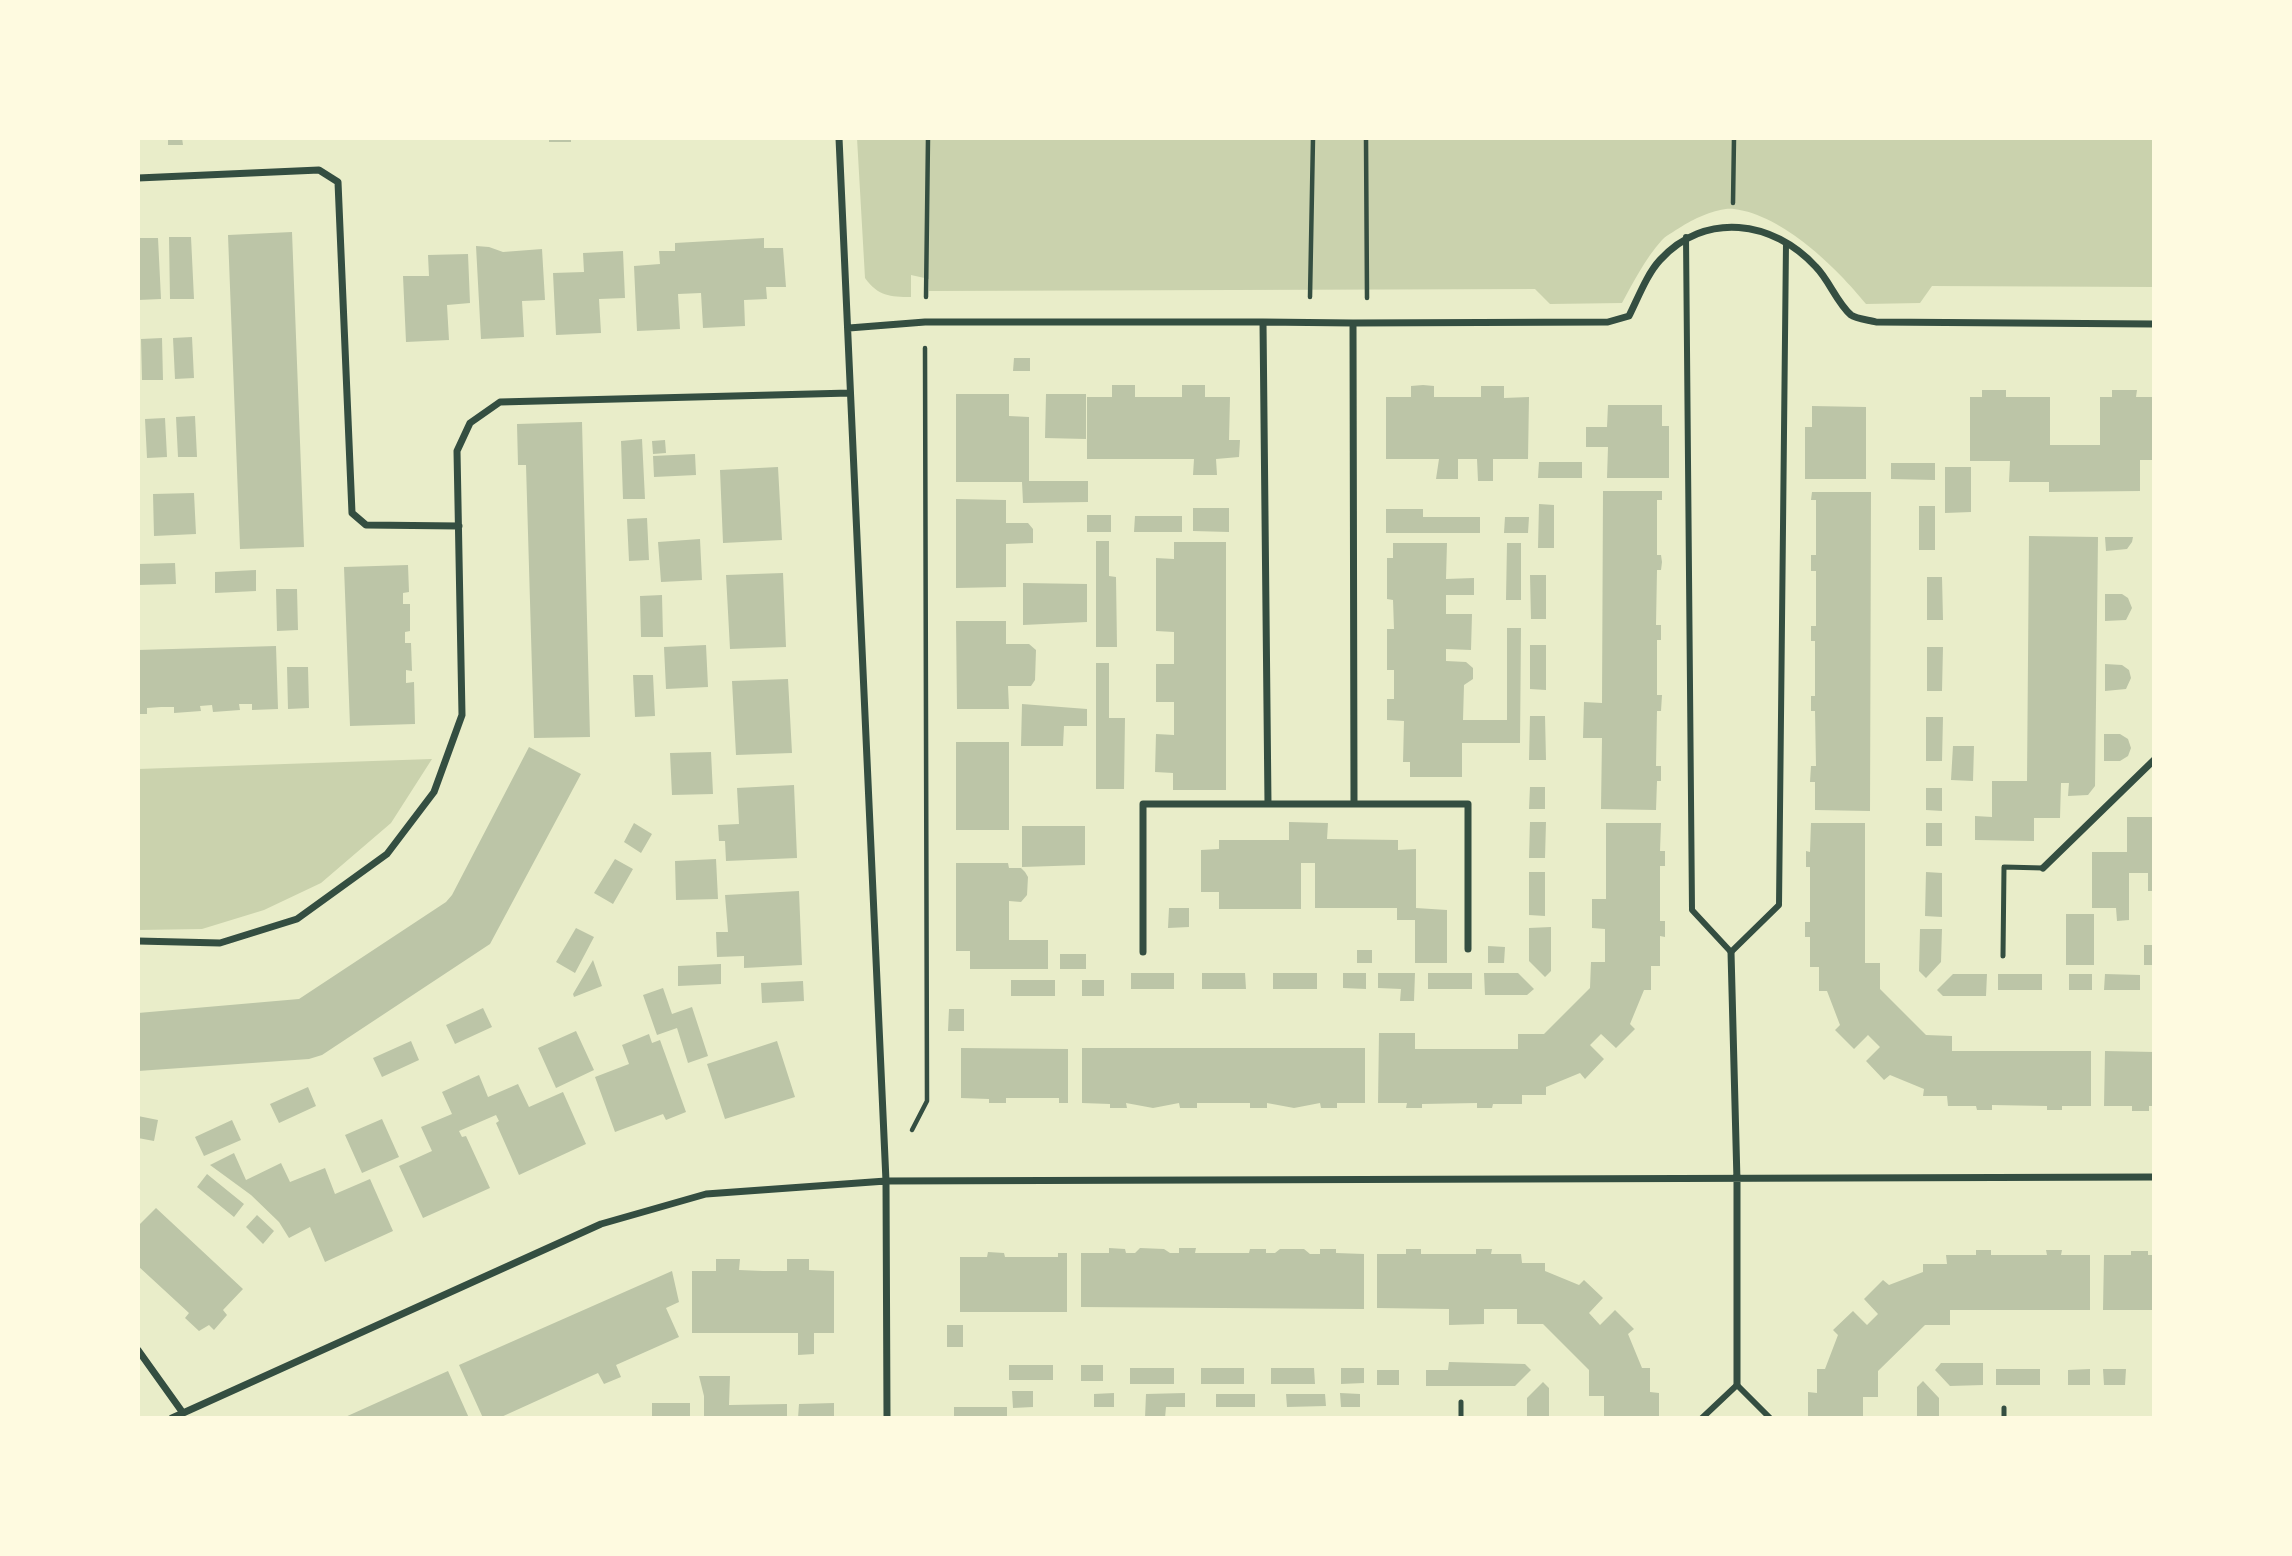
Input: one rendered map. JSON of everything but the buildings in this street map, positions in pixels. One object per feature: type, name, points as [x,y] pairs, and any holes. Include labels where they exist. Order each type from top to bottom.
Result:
[{"type":"street","points":[[839,138],[886,1181],[887,1418]]},
{"type":"street","points":[[138,178],[319,170],[338,182],[352,513],[366,525],[459,526]]},
{"type":"street","points":[[849,328],[925,322],[1608,322],[1629,316],[1659,260],[1686,237],[1708,228],[1733,225],[1756,230],[1786,243],[1815,265],[1851,315],[1876,322],[2154,324]]},
{"type":"street","points":[[1686,237],[1692,910],[1731,952],[1737,1181],[1737,1385],[1770,1418]]},
{"type":"street","points":[[1731,952],[1779,905],[1786,243]]},
{"type":"street","points":[[1263,322],[1268,804]]},
{"type":"street","points":[[1353,323],[1354,804]]},
{"type":"street","points":[[138,941],[220,943],[297,919],[387,854],[435,792],[462,715],[457,451],[470,423],[500,402],[850,393]]},
{"type":"street","points":[[2043,868],[2154,760]]},
{"type":"street","points":[[1143,952],[1143,804],[1468,804],[1468,949]]},
{"type":"street","points":[[172,1418],[601,1224],[706,1194],[886,1181],[1737,1181],[2154,1177]]},
{"type":"street","points":[[138,1350],[183,1413]]},
{"type":"street","points":[[1702,1418],[1737,1385]]},
{"type":"lane","points":[[2003,956],[2004,867],[2043,868]]},
{"type":"lane","points":[[1461,1402],[1461,1418]]},
{"type":"lane","points":[[2004,1408],[2004,1418]]},
{"type":"path","points":[[909,1135],[926,1101],[925,322],[928,138]]},
{"type":"path","points":[[1310,322],[1313,138]]},
{"type":"path","points":[[1366,138],[1367,323]]},
{"type":"path","points":[[1733,225],[1734,138]]},
{"type":"green space","points":[[857,138],[2154,138],[2154,287],[1932,286],[1920,303],[1866,304],[1840,275],[1790,232],[1753,213],[1728,209],[1701,216],[1664,238],[1645,262],[1622,303],[1550,304],[1535,289],[929,291],[929,279],[911,275],[911,297],[897,297],[880,292],[865,278]]},
{"type":"green space","points":[[432,759],[391,823],[321,883],[264,910],[202,929],[138,930],[138,769]]}]
